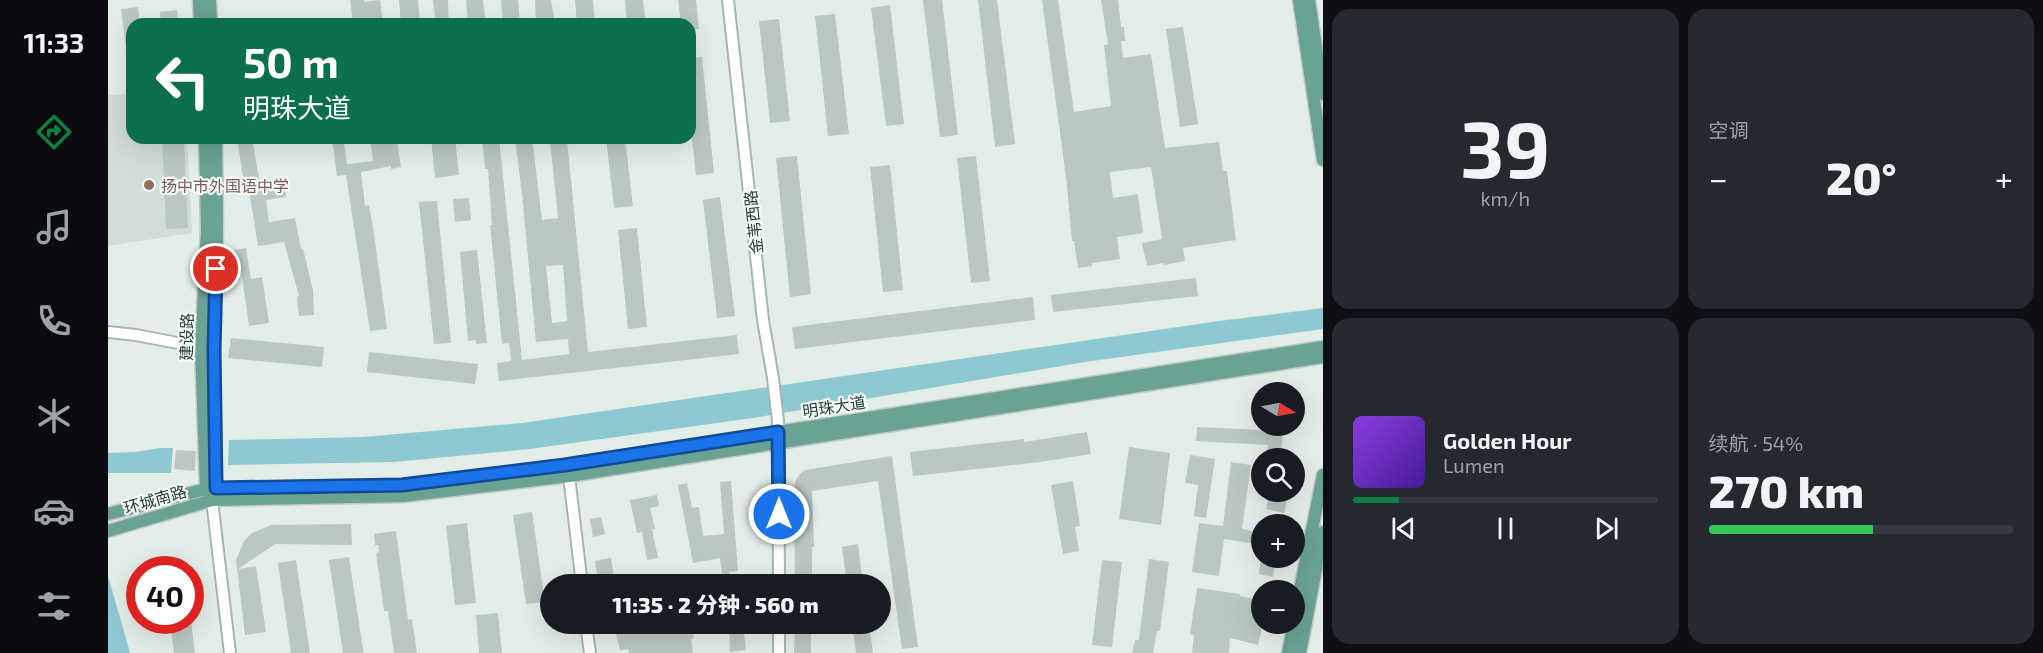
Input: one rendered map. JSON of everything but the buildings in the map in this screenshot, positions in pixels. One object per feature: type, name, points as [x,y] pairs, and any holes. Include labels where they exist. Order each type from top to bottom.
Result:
[{"type":"main road","points":[[199,0],[200,18]]},
{"type":"main road","points":[[209,0],[210,18]]},
{"type":"main road","points":[[1299,0],[1323,160]]},
{"type":"main road","points":[[1309,0],[1323,94]]},
{"type":"main road","name":"建设路","points":[[205,144],[211,492]]},
{"type":"main road","name":"建设路","points":[[208,349],[217,228],[216,144]]},
{"type":"main road","name":"明珠大道","points":[[211,492],[402,485],[565,465],[1323,347]]},
{"type":"main road","name":"明珠大道","points":[[211,492],[403,496],[569,476],[778,432],[1323,357]]},
{"type":"main road","points":[[1302,580],[1323,475]]},
{"type":"main road","name":"环城南路","points":[[108,513],[211,492]]},
{"type":"main road","name":"环城南路","points":[[108,531],[211,492]]},
{"type":"main road","points":[[1300,653],[1323,532]]},
{"type":"main road","points":[[1288,653],[1292,634]]},
{"type":"street","name":"金苇西路","points":[[728,0],[763,320],[773,378],[778,432],[779,574]]},
{"type":"street","points":[[108,332],[208,349]]},
{"type":"street","points":[[569,476],[581,574]]},
{"type":"street","name":"建设路","points":[[211,492],[230,653]]},
{"type":"street","points":[[587,634],[590,653]]},
{"type":"street","points":[[779,634],[779,653]]},
{"type":"shaded area","name":"扬中市外国语中学","points":[[126,94],[126,144],[187,144],[192,233],[108,246],[108,95]]},
{"type":"water","points":[[1323,308],[1323,329],[1085,362],[753,418],[530,449],[394,462],[228,465],[229,440],[364,437],[522,423],[1219,321]]},
{"type":"water","points":[[173,448],[171,473],[108,473],[108,453]]},
{"type":"water","points":[[108,576],[129,649],[130,653],[108,653]]},
{"type":"place","name":"扬中市外国语中学","points":[[149,185]]},
{"type":"route","points":[[216,269],[214,350],[216,488],[402,485],[565,465],[778,432],[779,514]]}]
